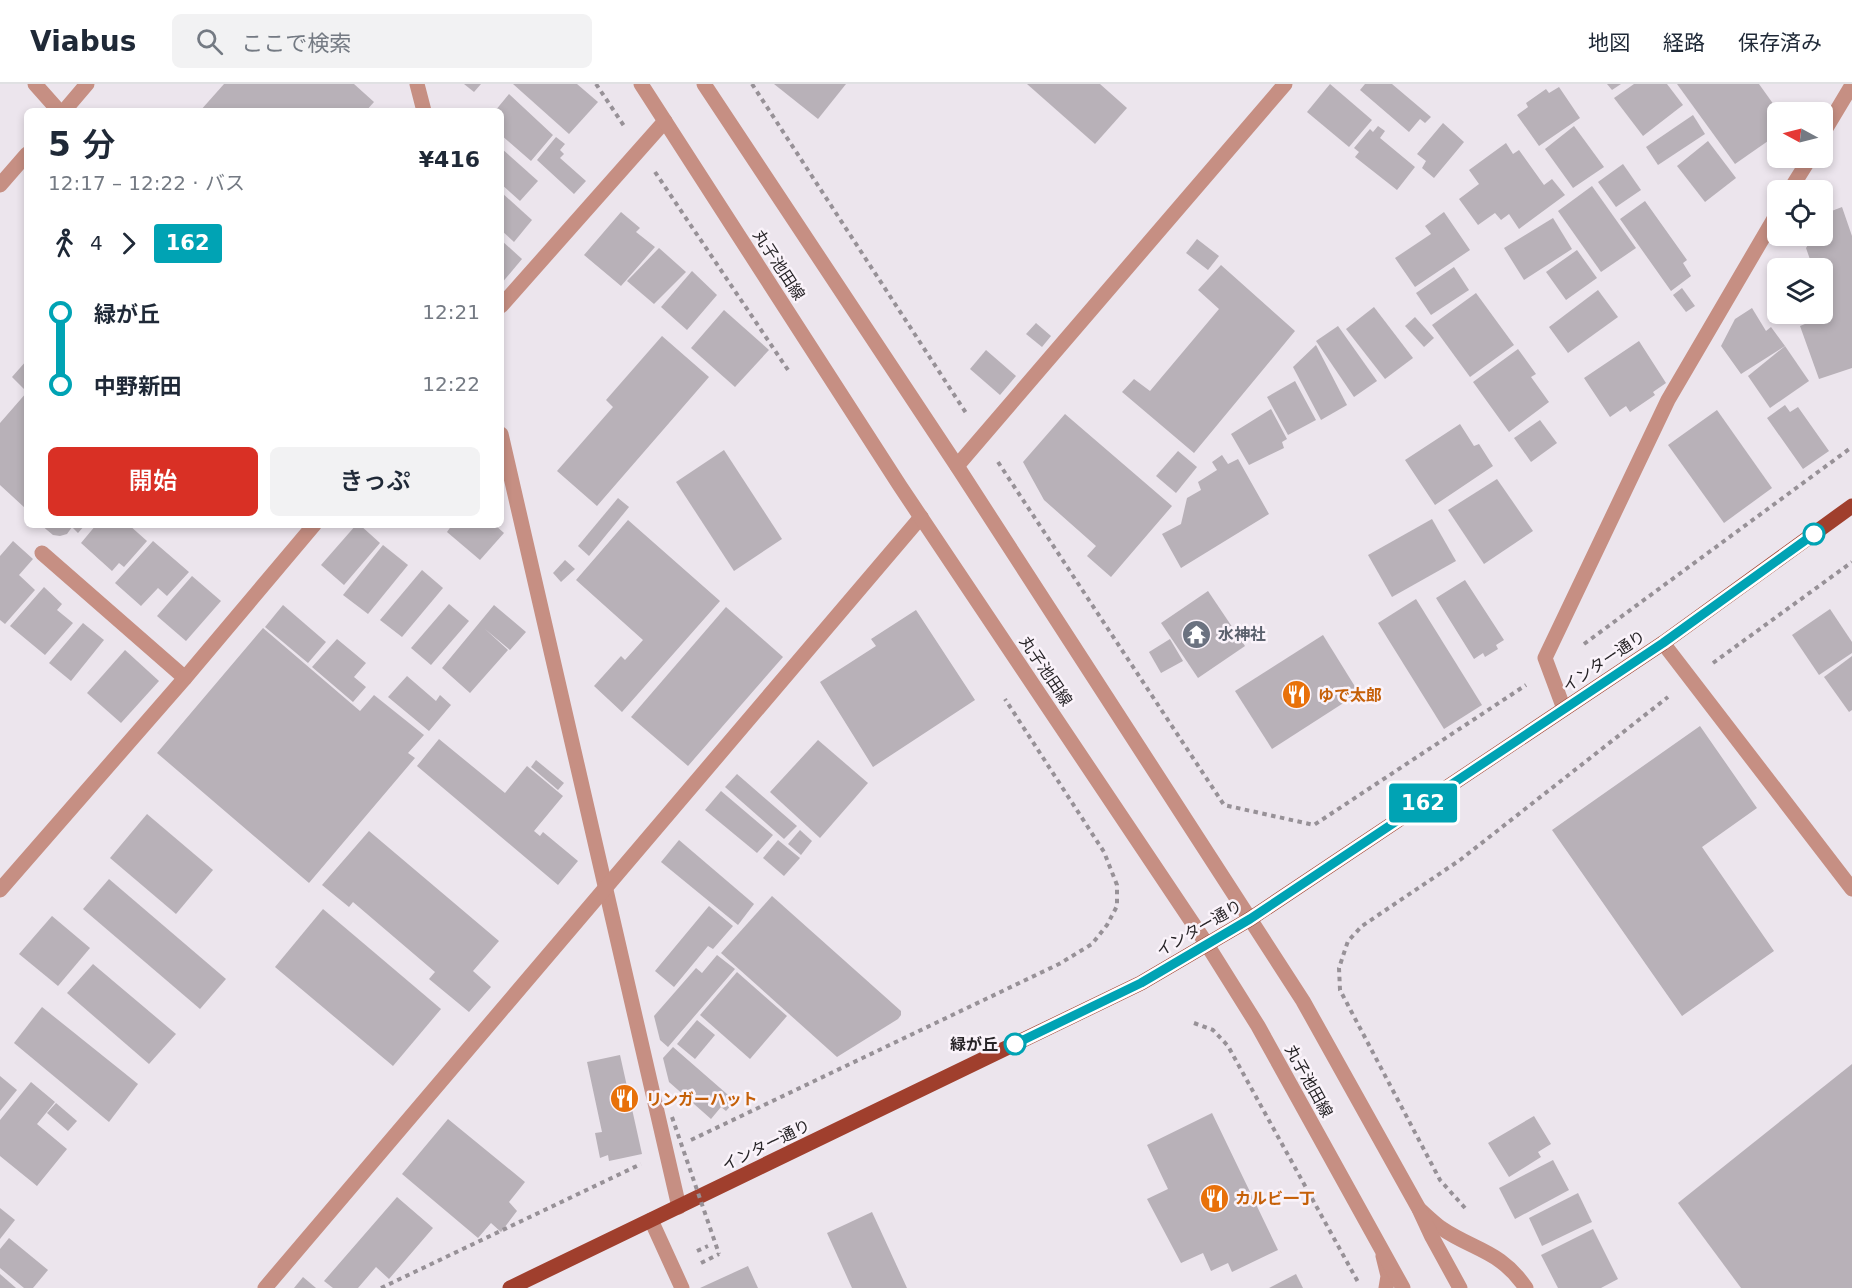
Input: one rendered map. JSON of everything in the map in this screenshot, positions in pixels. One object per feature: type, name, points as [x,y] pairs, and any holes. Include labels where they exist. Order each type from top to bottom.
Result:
[{"type":"main road","name":"インター通り","points":[[510,1288],[1141,983],[1250,919],[1663,643],[1852,506]]},
{"type":"street","points":[[35,84],[56,108]]},
{"type":"street","points":[[67,108],[87,84]]},
{"type":"street","points":[[417,84],[423,108]]},
{"type":"street","name":"丸子池田線","points":[[641,84],[921,517],[1206,943],[1258,1026],[1400,1282]]},
{"type":"street","name":"丸子池田線","points":[[704,84],[957,466],[1303,1001],[1419,1209],[1460,1288]]},
{"type":"street","points":[[957,466],[1285,84]]},
{"type":"street","points":[[1833,117],[1852,85]]},
{"type":"street","points":[[504,303],[665,121]]},
{"type":"street","points":[[0,185],[24,157]]},
{"type":"street","points":[[1564,709],[1545,658],[1668,400],[1767,231]]},
{"type":"street","points":[[504,447],[679,1207]]},
{"type":"street","points":[[266,1288],[921,517]]},
{"type":"street","points":[[0,890],[185,678],[311,528]]},
{"type":"street","points":[[42,553],[185,678]]},
{"type":"street","points":[[1663,643],[1852,889]]},
{"type":"street","points":[[1419,1209],[1441,1228],[1498,1257],[1516,1274],[1526,1288]]},
{"type":"street","points":[[651,1220],[682,1288]]},
{"type":"street","points":[[1381,1246],[1388,1276],[1386,1288]]},
{"type":"path","points":[[596,84],[791,374]]},
{"type":"path","points":[[752,84],[1224,805],[1314,825],[1550,669],[1852,447]]},
{"type":"path","points":[[1472,1215],[1440,1180],[1340,990],[1339,968],[1348,941],[1362,926],[1460,860],[1690,679],[1852,562]]},
{"type":"path","points":[[381,1288],[1059,964],[1092,944],[1107,925],[1117,906],[1117,885],[1104,852],[1003,696]]},
{"type":"path","points":[[1194,1023],[1213,1030],[1228,1047],[1361,1288]]},
{"type":"path","points":[[672,1117],[719,1254]]},
{"type":"building","points":[[224,84],[354,84],[374,102],[369,108],[203,108]]},
{"type":"building","points":[[464,84],[481,84],[474,92]]},
{"type":"building","points":[[513,84],[577,84],[598,102],[569,134]]},
{"type":"building","points":[[774,84],[846,84],[818,119]]},
{"type":"building","points":[[1027,84],[1100,84],[1127,108],[1095,144]]},
{"type":"building","points":[[1330,84],[1372,120],[1349,147],[1307,112]]},
{"type":"building","points":[[1365,84],[1392,84],[1431,117],[1425,123],[1420,119],[1409,132],[1360,90]]},
{"type":"building","points":[[1607,84],[1621,84],[1612,90]]},
{"type":"building","points":[[1634,84],[1667,84],[1683,105],[1643,136],[1614,98]]},
{"type":"building","points":[[1677,84],[1759,84],[1772,102],[1767,102],[1767,142],[1735,164]]},
{"type":"building","points":[[1559,87],[1580,118],[1539,146],[1517,115],[1528,107],[1526,103],[1546,89],[1549,93]]},
{"type":"building","points":[[509,94],[553,135],[531,161],[504,138],[504,108],[497,108]]},
{"type":"building","points":[[1693,115],[1705,134],[1658,165],[1646,147]]},
{"type":"building","points":[[1443,123],[1464,142],[1434,178],[1422,168],[1426,161],[1417,154]]},
{"type":"building","points":[[1378,126],[1385,131],[1380,138],[1415,167],[1397,190],[1355,157],[1359,152],[1354,148],[1370,129],[1373,132]]},
{"type":"building","points":[[1574,126],[1604,167],[1573,188],[1545,149]]},
{"type":"building","points":[[556,137],[565,144],[560,150],[564,154],[560,158],[586,181],[574,194],[537,160]]},
{"type":"building","points":[[1708,141],[1736,178],[1705,202],[1677,166]]},
{"type":"building","points":[[1506,143],[1513,154],[1519,150],[1544,185],[1552,179],[1565,195],[1519,229],[1509,214],[1501,220],[1495,213],[1478,225],[1459,199],[1479,184],[1469,170]]},
{"type":"building","points":[[504,151],[538,181],[520,201],[504,187]]},
{"type":"building","points":[[1623,164],[1641,190],[1616,207],[1598,182]]},
{"type":"building","points":[[1592,186],[1636,248],[1601,272],[1558,211]]},
{"type":"building","points":[[504,195],[532,220],[514,242],[504,233]]},
{"type":"building","points":[[1645,201],[1687,260],[1683,263],[1691,276],[1671,291],[1620,219]]},
{"type":"building","points":[[1842,207],[1852,236],[1852,368],[1819,379],[1800,326],[1833,324],[1833,258],[1810,258],[1806,248],[1807,246],[1833,246],[1833,210]]},
{"type":"building","points":[[621,212],[640,228],[636,232],[655,247],[621,286],[584,255]]},
{"type":"building","points":[[1444,212],[1470,250],[1415,287],[1395,258],[1431,234],[1425,226]]},
{"type":"building","points":[[1553,218],[1572,249],[1524,280],[1504,248]]},
{"type":"building","points":[[1197,239],[1219,256],[1208,270],[1186,253]]},
{"type":"building","points":[[504,243],[522,259],[504,280]]},
{"type":"building","points":[[659,248],[686,272],[654,304],[627,281]]},
{"type":"building","points":[[1577,250],[1597,278],[1566,300],[1546,272]]},
{"type":"building","points":[[1221,265],[1295,331],[1194,453],[1122,392],[1134,379],[1150,391],[1219,309],[1198,290]]},
{"type":"building","points":[[1454,267],[1469,290],[1431,315],[1416,293]]},
{"type":"building","points":[[692,271],[717,295],[687,330],[661,307]]},
{"type":"building","points":[[1682,288],[1695,306],[1686,312],[1673,295]]},
{"type":"building","points":[[1598,290],[1618,317],[1568,353],[1549,327]]},
{"type":"building","points":[[1476,293],[1514,345],[1470,377],[1432,325]]},
{"type":"building","points":[[1374,307],[1413,358],[1385,379],[1346,329]]},
{"type":"building","points":[[1752,308],[1766,331],[1771,327],[1785,346],[1741,374],[1721,346],[1735,319]]},
{"type":"building","points":[[724,310],[769,350],[735,387],[691,348]]},
{"type":"building","points":[[1415,317],[1434,338],[1424,347],[1405,326]]},
{"type":"building","points":[[1036,323],[1051,336],[1042,347],[1026,334]]},
{"type":"building","points":[[1338,326],[1377,381],[1354,397],[1316,341]]},
{"type":"building","points":[[662,336],[709,377],[597,506],[557,471],[613,407],[606,400]]},
{"type":"building","points":[[1639,341],[1666,383],[1653,392],[1655,395],[1630,412],[1626,406],[1610,417],[1584,378]]},
{"type":"building","points":[[1316,345],[1347,405],[1321,420],[1293,367]]},
{"type":"building","points":[[1785,346],[1809,381],[1770,408],[1748,376]]},
{"type":"building","points":[[1518,349],[1536,374],[1531,377],[1549,402],[1509,432],[1473,382]]},
{"type":"building","points":[[986,350],[1016,376],[1000,395],[970,369]]},
{"type":"building","points":[[24,363],[24,389],[12,377]]},
{"type":"building","points":[[1295,381],[1316,420],[1288,435],[1267,397]]},
{"type":"building","points":[[24,395],[24,507],[0,485],[0,423]]},
{"type":"building","points":[[1785,405],[1790,412],[1798,407],[1829,451],[1803,469],[1767,418]]},
{"type":"building","points":[[1271,409],[1287,439],[1282,442],[1284,448],[1249,465],[1231,434]]},
{"type":"building","points":[[1717,410],[1772,488],[1724,523],[1668,445]]},
{"type":"building","points":[[1065,414],[1172,506],[1111,577],[1087,556],[1096,546],[1044,500],[1023,462]]},
{"type":"building","points":[[1540,420],[1557,443],[1531,462],[1514,438]]},
{"type":"building","points":[[1460,424],[1474,446],[1479,444],[1493,466],[1435,505],[1405,460]]},
{"type":"building","points":[[724,450],[782,539],[734,571],[676,482]]},
{"type":"building","points":[[1178,451],[1197,467],[1176,493],[1156,476]]},
{"type":"building","points":[[1222,455],[1228,464],[1238,459],[1269,514],[1181,568],[1162,534],[1181,524],[1187,498],[1201,490],[1198,482],[1217,470],[1212,462]]},
{"type":"building","points":[[1497,479],[1533,531],[1484,564],[1448,510]]},
{"type":"building","points":[[618,498],[629,507],[589,556],[578,546]]},
{"type":"building","points":[[1432,519],[1456,561],[1392,597],[1368,555]]},
{"type":"building","points":[[628,520],[720,601],[622,712],[594,686],[621,656],[625,660],[643,640],[576,580]]},
{"type":"building","points":[[45,528],[71,528],[67,534],[53,535]]},
{"type":"building","points":[[73,528],[82,528],[78,533]]},
{"type":"building","points":[[94,528],[132,528],[147,541],[124,567],[119,563],[112,571],[81,543]]},
{"type":"building","points":[[353,528],[363,528],[380,543],[344,585],[321,565]]},
{"type":"building","points":[[450,528],[498,528],[504,533],[480,560],[447,532]]},
{"type":"building","points":[[13,541],[33,559],[19,575],[35,590],[5,624],[0,620],[0,556]]},
{"type":"building","points":[[153,541],[189,572],[167,596],[158,588],[141,606],[115,583]]},
{"type":"building","points":[[383,545],[408,565],[368,614],[343,595]]},
{"type":"building","points":[[565,560],[575,569],[561,582],[553,573]]},
{"type":"building","points":[[422,570],[443,588],[402,637],[380,620]]},
{"type":"building","points":[[192,576],[221,601],[186,641],[157,616]]},
{"type":"building","points":[[1465,580],[1504,640],[1496,645],[1498,649],[1485,657],[1483,653],[1474,659],[1436,598]]},
{"type":"building","points":[[44,587],[62,604],[57,610],[73,623],[45,655],[10,626]]},
{"type":"building","points":[[1208,591],[1245,646],[1198,678],[1161,623]]},
{"type":"building","points":[[1416,599],[1482,705],[1444,729],[1378,623]]},
{"type":"building","points":[[449,604],[469,621],[431,665],[411,648]]},
{"type":"building","points":[[283,605],[326,642],[308,663],[265,627]]},
{"type":"building","points":[[494,605],[526,632],[510,650],[485,629],[508,650],[470,693],[442,668]]},
{"type":"building","points":[[726,607],[783,657],[688,766],[631,717]]},
{"type":"building","points":[[1830,609],[1852,642],[1852,653],[1819,675],[1792,635]]},
{"type":"building","points":[[916,610],[975,700],[873,767],[820,682],[876,646],[871,639]]},
{"type":"building","points":[[83,623],[104,640],[71,681],[49,663]]},
{"type":"building","points":[[263,628],[360,711],[374,695],[424,735],[408,753],[415,758],[309,883],[157,753]]},
{"type":"building","points":[[1323,635],[1359,693],[1272,749],[1235,691]]},
{"type":"building","points":[[337,639],[366,663],[354,677],[366,687],[353,702],[312,667]]},
{"type":"building","points":[[1170,639],[1183,661],[1161,673],[1149,652]]},
{"type":"building","points":[[125,650],[159,681],[121,723],[87,693]]},
{"type":"building","points":[[1852,656],[1852,710],[1849,712],[1824,677]]},
{"type":"building","points":[[407,676],[436,701],[440,695],[451,705],[429,731],[388,697]]},
{"type":"building","points":[[1700,726],[1757,808],[1702,847],[1774,951],[1682,1016],[1552,830]]},
{"type":"building","points":[[439,739],[505,793],[527,766],[563,796],[534,831],[540,836],[543,832],[578,861],[558,885],[417,766]]},
{"type":"building","points":[[818,740],[868,783],[820,838],[770,792]]},
{"type":"building","points":[[536,760],[564,783],[558,790],[531,767]]},
{"type":"building","points":[[737,774],[797,826],[784,839],[725,787]]},
{"type":"building","points":[[721,791],[773,835],[757,853],[705,810]]},
{"type":"building","points":[[147,814],[213,870],[176,914],[110,858]]},
{"type":"building","points":[[800,830],[812,841],[801,855],[788,844]]},
{"type":"building","points":[[369,831],[499,941],[473,971],[491,987],[469,1012],[429,979],[435,972],[353,902],[349,907],[322,885]]},
{"type":"building","points":[[679,840],[754,904],[738,925],[661,862]]},
{"type":"building","points":[[778,840],[800,858],[784,876],[763,858]]},
{"type":"building","points":[[109,879],[226,979],[200,1009],[83,909]]},
{"type":"building","points":[[772,896],[901,1011],[898,1019],[837,1057],[721,953]]},
{"type":"building","points":[[709,906],[733,926],[713,949],[708,946],[674,987],[655,971]]},
{"type":"building","points":[[323,909],[441,1009],[393,1066],[275,967]]},
{"type":"building","points":[[52,916],[90,948],[58,986],[19,954]]},
{"type":"building","points":[[717,955],[735,969],[668,1047],[660,1040],[654,1016],[696,968],[702,973]]},
{"type":"building","points":[[93,964],[176,1034],[149,1064],[67,993]]},
{"type":"building","points":[[737,972],[787,1016],[750,1059],[700,1015]]},
{"type":"building","points":[[42,1007],[138,1084],[109,1122],[14,1043]]},
{"type":"building","points":[[697,1020],[715,1035],[695,1059],[677,1044]]},
{"type":"building","points":[[673,1047],[735,1101],[726,1111],[721,1107],[711,1119],[669,1082],[663,1058]]},
{"type":"building","points":[[620,1055],[642,1154],[609,1161],[608,1155],[600,1158],[595,1133],[602,1132],[587,1062]]},
{"type":"building","points":[[1852,1064],[1852,1288],[1741,1288],[1678,1203]]},
{"type":"building","points":[[0,1076],[17,1090],[0,1111]]},
{"type":"building","points":[[31,1082],[55,1102],[37,1124],[67,1149],[37,1186],[0,1156],[0,1120]]},
{"type":"building","points":[[56,1103],[77,1121],[68,1131],[47,1113]]},
{"type":"building","points":[[1212,1113],[1278,1250],[1232,1272],[1228,1263],[1211,1271],[1203,1253],[1181,1263],[1147,1199],[1168,1189],[1147,1145]]},
{"type":"building","points":[[1534,1116],[1551,1144],[1538,1152],[1541,1157],[1509,1177],[1488,1143]]},
{"type":"building","points":[[448,1119],[525,1182],[509,1202],[517,1211],[501,1232],[491,1223],[478,1238],[402,1174]]},
{"type":"building","points":[[1553,1160],[1569,1190],[1515,1219],[1499,1188]]},
{"type":"building","points":[[1578,1193],[1592,1222],[1542,1246],[1529,1218]]},
{"type":"building","points":[[397,1197],[433,1228],[389,1279],[376,1267],[358,1288],[333,1288],[324,1281]]},
{"type":"building","points":[[0,1208],[15,1220],[0,1239]]},
{"type":"building","points":[[872,1212],[907,1288],[852,1288],[827,1233]]},
{"type":"building","points":[[1593,1229],[1618,1279],[1601,1288],[1558,1288],[1541,1255]]},
{"type":"building","points":[[9,1238],[48,1270],[33,1288],[24,1288],[0,1268],[0,1249]]},
{"type":"building","points":[[748,1266],[758,1288],[700,1288]]},
{"type":"building","points":[[0,1274],[16,1288],[0,1288]]},
{"type":"building","points":[[1296,1274],[1303,1288],[1269,1288]]},
{"type":"building","points":[[303,1277],[316,1288],[294,1288]]},
{"type":"bus line","name":"162","points":[[1015,1044],[1141,983],[1250,919],[1663,643],[1814,534]]},
{"type":"place","name":"水神社","points":[[1197,634]]},
{"type":"place","name":"ゆで太郎","points":[[1297,695]]},
{"type":"place","name":"緑が丘","points":[[1015,1044]]},
{"type":"place","name":"リンガーハット","points":[[625,1099]]},
{"type":"place","name":"カルビ一丁","points":[[1214,1198]]}]
